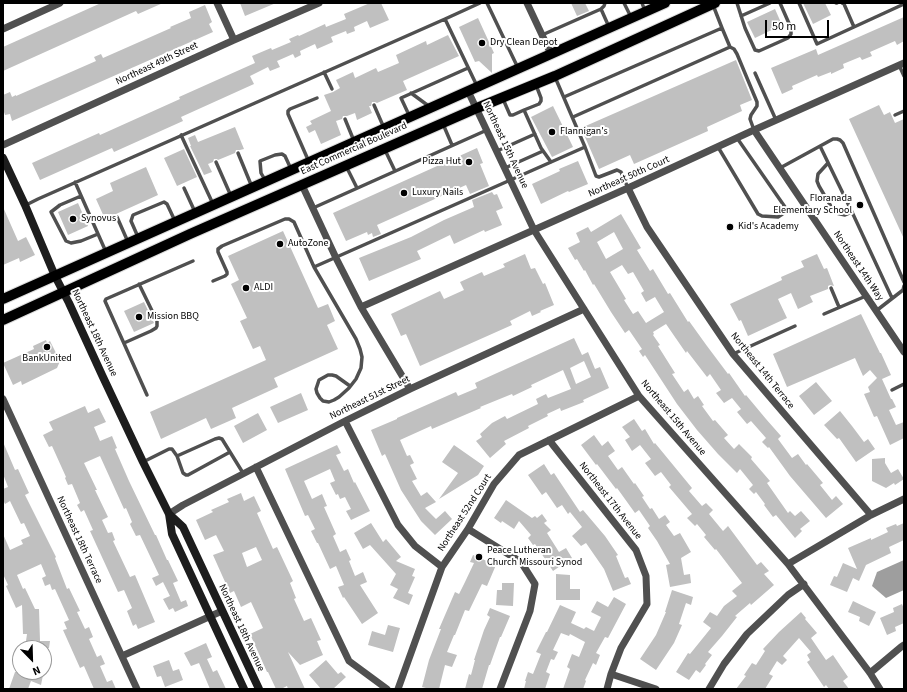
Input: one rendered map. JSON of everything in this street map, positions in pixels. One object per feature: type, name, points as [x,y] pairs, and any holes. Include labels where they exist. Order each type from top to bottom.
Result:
[{"type":"main road","name":"East Commercial Boulevard","points":[[4,295],[55,276],[518,69],[631,18],[644,7],[665,3]]},
{"type":"main road","name":"East Commercial Boulevard","points":[[3,320],[346,165],[555,76],[714,4]]},
{"type":"street","points":[[217,3],[234,40]]},
{"type":"street","name":"Northeast 49th Street","points":[[3,145],[319,3]]},
{"type":"street","points":[[528,3],[551,54]]},
{"type":"street","points":[[3,29],[58,4]]},
{"type":"street","name":"Northeast 50th Court","points":[[361,307],[902,64]]},
{"type":"street","name":"Northeast 15th Avenue","points":[[473,89],[477,108],[534,230],[639,396],[788,564],[870,673],[880,689]]},
{"type":"street","name":"Northeast 14th Way","points":[[754,130],[904,352]]},
{"type":"street","name":"Northeast 18th Avenue","points":[[3,158],[55,276],[70,303],[102,375],[169,514],[172,534],[244,689]]},
{"type":"street","points":[[302,185],[361,307],[410,389]]},
{"type":"street","name":"Northeast 14th Terrace","points":[[628,188],[647,227],[733,354],[871,515]]},
{"type":"street","name":"Northeast 51st Street","points":[[169,514],[345,420],[584,309]]},
{"type":"street","name":"Northeast 52nd Court","points":[[398,689],[442,567],[468,529],[494,484],[519,455],[639,396]]},
{"type":"street","name":"Northeast 18th Terrace","points":[[3,399],[6,413],[138,689]]},
{"type":"street","points":[[345,420],[398,525],[416,546],[442,567]]},
{"type":"street","name":"Northeast 17th Avenue","points":[[549,440],[636,550],[646,576],[647,604],[621,648],[607,689]]},
{"type":"street","points":[[256,467],[349,661],[387,689]]},
{"type":"street","points":[[788,564],[871,515],[904,499]]},
{"type":"street","name":"Northeast 18th Avenue","points":[[169,514],[183,527],[259,689]]},
{"type":"street","points":[[468,529],[521,562],[535,584],[530,611],[500,689]]},
{"type":"street","points":[[709,689],[724,664],[747,634],[788,595],[804,584]]},
{"type":"street","points":[[122,656],[222,611]]},
{"type":"street","points":[[870,673],[904,645]]},
{"type":"street","points":[[611,674],[656,689]]},
{"type":"lane","points":[[25,205],[480,3]]},
{"type":"lane","points":[[487,3],[518,69]]},
{"type":"lane","points":[[542,35],[601,9],[605,3]]},
{"type":"lane","points":[[624,3],[631,18]]},
{"type":"lane","points":[[737,3],[745,28],[755,50],[759,50],[788,38],[791,34],[791,28],[780,3]]},
{"type":"lane","points":[[741,16],[770,3]]},
{"type":"lane","points":[[799,3],[817,44],[904,4]]},
{"type":"lane","points":[[842,3],[844,4],[854,27]]},
{"type":"lane","points":[[714,4],[730,47],[734,49],[737,54],[757,102],[757,106],[750,119],[754,130]]},
{"type":"lane","points":[[601,9],[609,28]]},
{"type":"lane","points":[[445,19],[468,68],[473,89]]},
{"type":"lane","points":[[564,97],[722,28]]},
{"type":"lane","points":[[572,117],[730,47]]},
{"type":"lane","points":[[902,64],[904,76]]},
{"type":"lane","points":[[410,117],[401,98],[468,68]]},
{"type":"lane","points":[[324,72],[332,89]]},
{"type":"lane","points":[[755,73],[776,120]]},
{"type":"lane","points":[[555,76],[585,146],[596,176],[600,177],[617,170],[621,172],[628,188]]},
{"type":"lane","points":[[502,98],[510,115],[513,115],[539,104],[541,98],[536,84]]},
{"type":"lane","points":[[411,93],[430,108]]},
{"type":"lane","points":[[309,162],[288,111],[317,98]]},
{"type":"lane","points":[[374,106],[384,128]]},
{"type":"lane","points":[[524,110],[543,151],[551,162]]},
{"type":"lane","points":[[895,115],[904,111]]},
{"type":"lane","points":[[345,119],[355,142]]},
{"type":"lane","points":[[443,123],[452,145]]},
{"type":"lane","points":[[313,208],[487,130]]},
{"type":"lane","points":[[497,151],[535,134]]},
{"type":"lane","points":[[182,135],[213,205]]},
{"type":"lane","points":[[718,147],[758,214],[762,216],[778,217],[785,212],[785,207],[737,138]]},
{"type":"lane","points":[[780,168],[833,139],[840,140],[843,143],[904,282]]},
{"type":"lane","points":[[314,267],[585,146]]},
{"type":"lane","points":[[820,146],[892,298]]},
{"type":"lane","points":[[384,149],[395,171]]},
{"type":"lane","points":[[505,168],[543,151]]},
{"type":"lane","points":[[238,153],[252,188]]},
{"type":"lane","points":[[266,182],[261,173],[260,161],[282,154],[285,156],[291,170]]},
{"type":"lane","points":[[216,162],[231,197]]},
{"type":"lane","points":[[828,163],[818,174],[817,181],[819,186],[836,213],[845,215],[852,212]]},
{"type":"lane","points":[[346,165],[357,188]]},
{"type":"lane","points":[[75,182],[106,253]]},
{"type":"lane","points":[[184,188],[195,213]]},
{"type":"lane","points":[[81,196],[60,205],[51,212],[66,241],[71,243],[81,241],[98,234]]},
{"type":"lane","points":[[139,238],[131,221],[133,215],[164,202],[167,204],[175,222]]},
{"type":"lane","points":[[117,217],[129,243]]},
{"type":"lane","points":[[214,281],[227,274],[218,252],[218,249],[222,246],[285,219],[289,219],[294,222],[314,267],[348,325],[360,349],[362,357],[361,368],[356,379],[350,386],[340,397],[329,402],[324,401],[320,398],[316,389],[323,377],[332,375],[350,386]]},
{"type":"lane","points":[[147,395],[105,301],[106,299],[139,284],[193,261]]},
{"type":"lane","points":[[124,343],[151,331],[157,326],[157,321],[139,284]]},
{"type":"lane","points":[[876,311],[903,290],[904,286]]},
{"type":"lane","points":[[831,288],[840,307]]},
{"type":"lane","points":[[824,314],[866,296]]},
{"type":"lane","points":[[733,354],[795,326]]},
{"type":"lane","points":[[892,390],[904,384]]},
{"type":"lane","points":[[177,456],[219,438],[222,439],[243,474]]},
{"type":"lane","points":[[143,462],[169,449],[172,449],[177,456],[183,473],[188,475],[230,452]]},
{"type":"shaded area","points":[[904,560],[904,590],[886,598],[872,586],[877,572]]},
{"type":"building","points":[[101,3],[163,3],[138,14],[136,11],[3,71],[3,47]]},
{"type":"building","points":[[240,3],[276,3],[245,16]]},
{"type":"building","points":[[370,3],[381,3],[389,20],[370,28],[367,21],[354,27],[355,31],[347,34],[346,31],[331,37],[333,42],[317,49],[315,44],[300,51],[301,55],[295,58],[293,54],[277,61],[280,67],[270,71],[268,67],[250,76],[254,84],[181,117],[183,121],[114,152],[112,148],[40,180],[32,163],[99,133],[100,135],[180,99],[179,97],[255,63],[252,56],[291,42],[289,39],[325,24],[326,27],[346,19],[344,14]]},
{"type":"building","points":[[571,3],[585,3],[589,11],[577,16]]},
{"type":"building","points":[[803,3],[825,3],[831,15],[813,24]]},
{"type":"building","points":[[205,5],[212,22],[209,24],[213,32],[12,121],[10,114],[5,115],[3,109],[3,95],[10,92],[12,97],[16,96],[96,61],[94,57],[101,54],[103,58],[171,28],[170,27],[191,18],[189,12]]},
{"type":"building","points":[[775,9],[782,25],[755,38],[747,22]]},
{"type":"building","points":[[904,17],[904,41],[897,45],[895,41],[870,52],[872,56],[862,60],[860,57],[843,64],[844,68],[831,74],[831,72],[818,77],[817,75],[792,86],[793,89],[782,94],[771,68],[816,49],[818,55]]},
{"type":"building","points":[[478,18],[494,53],[492,54],[492,73],[479,61],[475,62],[459,27]]},
{"type":"building","points":[[448,35],[459,56],[403,81],[407,90],[377,103],[372,102],[371,106],[369,106],[372,113],[357,120],[355,113],[343,116],[342,119],[336,121],[341,135],[321,144],[315,130],[309,133],[306,127],[312,124],[310,121],[331,111],[324,95],[340,88],[336,80],[353,72],[355,78],[376,68],[378,72],[399,63],[396,55],[426,41],[427,45]]},
{"type":"building","points":[[736,60],[752,100],[740,105],[742,111],[707,127],[708,131],[634,164],[630,155],[599,169],[581,128]]},
{"type":"building","points":[[879,105],[884,115],[890,112],[895,123],[904,119],[904,239],[849,119]]},
{"type":"building","points":[[553,106],[573,147],[552,157],[531,117]]},
{"type":"building","points":[[235,127],[244,149],[236,150],[235,153],[218,160],[214,159],[213,162],[208,164],[212,172],[204,175],[190,146],[188,138],[195,135],[198,142]]},
{"type":"building","points":[[477,148],[483,163],[480,164],[489,186],[470,194],[466,185],[377,225],[381,234],[373,237],[372,233],[368,235],[367,232],[346,241],[333,213]]},
{"type":"building","points":[[184,149],[197,177],[177,186],[164,158]]},
{"type":"building","points":[[578,161],[588,184],[569,192],[568,191],[541,204],[532,184],[560,171],[559,169]]},
{"type":"building","points":[[146,167],[158,195],[105,219],[96,199],[113,191],[110,183]]},
{"type":"building","points":[[492,192],[494,195],[497,194],[503,208],[496,211],[502,225],[485,232],[484,230],[454,244],[450,235],[417,251],[421,259],[369,281],[359,258],[411,237],[474,207],[472,200]]},
{"type":"building","points":[[78,203],[88,226],[68,235],[58,212]]},
{"type":"building","points":[[3,207],[18,241],[26,237],[35,255],[20,262],[19,258],[3,265]]},
{"type":"building","points":[[621,214],[641,248],[637,250],[650,271],[653,269],[668,294],[670,293],[688,322],[689,321],[745,396],[746,395],[781,436],[778,439],[792,458],[798,454],[823,483],[820,485],[832,500],[836,496],[843,504],[826,518],[790,476],[769,447],[768,448],[762,442],[766,438],[751,421],[747,424],[737,412],[741,409],[732,398],[724,403],[716,393],[721,390],[710,374],[707,377],[687,351],[686,353],[666,324],[653,332],[653,335],[675,373],[672,374],[684,392],[688,389],[694,399],[698,396],[704,405],[702,406],[713,421],[715,420],[728,435],[724,438],[734,449],[739,444],[752,457],[751,459],[770,481],[767,483],[788,513],[790,511],[795,516],[801,511],[810,521],[800,529],[802,531],[795,538],[776,515],[773,517],[756,492],[754,494],[749,489],[753,485],[740,469],[737,473],[697,430],[677,404],[645,355],[643,357],[639,351],[642,349],[629,330],[625,333],[594,284],[593,285],[585,270],[584,271],[577,259],[575,260],[568,248],[580,242],[576,233],[588,227],[591,232]],"holes":[[[614,232],[623,249],[606,259],[597,242]],[[622,265],[628,274],[633,272],[644,291],[641,293],[646,302],[655,297],[664,312],[646,323],[638,311],[633,314],[610,272]]]},
{"type":"building","points":[[283,231],[318,308],[328,304],[335,321],[327,325],[338,349],[274,378],[278,387],[232,408],[236,418],[211,429],[206,418],[161,439],[150,412],[266,360],[260,346],[253,349],[240,321],[247,318],[231,284],[239,280],[228,256]]},
{"type":"building","points":[[525,254],[531,269],[535,268],[543,284],[545,283],[554,305],[532,316],[530,311],[510,321],[512,325],[420,366],[406,334],[401,336],[391,314],[440,291],[444,299],[464,290],[460,282],[482,272],[484,276],[505,267],[503,264]]},
{"type":"building","points":[[817,254],[824,269],[827,268],[834,286],[830,285],[828,286],[828,289],[810,296],[813,302],[798,309],[791,293],[778,299],[787,318],[748,336],[741,320],[739,321],[730,304],[782,280],[781,277],[804,267],[801,261]]},
{"type":"building","points":[[144,302],[154,323],[134,332],[124,311]]},
{"type":"building","points":[[861,314],[891,375],[882,379],[896,407],[889,410],[896,425],[904,422],[904,438],[890,445],[877,416],[874,417],[864,394],[870,392],[868,387],[877,378],[870,370],[863,376],[855,358],[787,387],[773,354]]},
{"type":"building","points":[[574,338],[582,355],[588,352],[595,369],[600,367],[609,388],[583,400],[584,402],[561,411],[560,408],[547,414],[548,416],[528,426],[529,428],[504,441],[506,444],[490,458],[476,441],[482,437],[480,434],[492,423],[505,416],[507,419],[538,404],[536,399],[546,394],[548,398],[571,389],[563,370],[531,385],[532,387],[513,396],[512,394],[432,429],[431,426],[400,440],[407,456],[410,455],[414,463],[410,465],[417,479],[412,481],[421,496],[427,492],[436,502],[425,508],[436,519],[445,511],[452,519],[435,535],[421,521],[401,490],[385,454],[382,456],[371,430],[456,392],[458,396],[477,388],[475,383]],"holes":[[[584,361],[591,377],[576,384],[570,368]]]},
{"type":"building","points":[[46,340],[47,343],[50,341],[60,361],[57,368],[22,385],[21,381],[13,385],[3,363],[34,349],[33,346]]},
{"type":"building","points":[[816,382],[832,401],[814,415],[799,396]]},
{"type":"building","points":[[301,393],[308,410],[278,423],[270,407]]},
{"type":"building","points":[[85,406],[88,413],[99,408],[106,422],[94,427],[100,441],[112,436],[117,448],[115,449],[129,481],[178,581],[173,583],[181,602],[186,600],[188,606],[175,612],[173,608],[169,610],[163,599],[170,596],[163,582],[156,586],[152,578],[159,575],[140,535],[136,536],[130,524],[132,522],[126,508],[124,509],[100,456],[84,463],[108,517],[102,520],[108,533],[112,532],[115,540],[113,541],[130,577],[135,575],[155,622],[138,629],[136,624],[133,626],[127,611],[132,608],[124,590],[118,592],[90,531],[93,530],[84,510],[81,512],[77,505],[80,503],[72,484],[68,485],[52,446],[49,447],[43,435],[53,430],[49,422]]},
{"type":"building","points":[[840,411],[864,442],[868,439],[875,449],[856,462],[839,438],[837,439],[824,425]]},
{"type":"building","points":[[258,413],[267,430],[243,443],[234,426]]},
{"type":"building","points":[[634,419],[642,431],[645,429],[654,444],[655,443],[692,488],[689,491],[702,506],[706,503],[713,510],[709,514],[723,531],[728,526],[757,565],[761,562],[769,571],[764,574],[774,585],[751,605],[750,603],[735,616],[737,617],[708,652],[712,655],[705,664],[706,665],[700,673],[696,670],[689,680],[676,672],[688,653],[690,654],[711,628],[703,622],[710,612],[717,616],[724,606],[737,596],[732,591],[742,583],[716,549],[715,550],[704,537],[706,535],[697,524],[695,526],[687,518],[692,514],[669,487],[671,485],[661,472],[655,476],[645,463],[651,459],[640,445],[632,451],[625,440],[630,437],[622,427]]},
{"type":"building","points":[[594,435],[602,446],[608,441],[615,451],[608,456],[618,470],[622,467],[634,484],[635,483],[644,496],[642,497],[650,509],[652,508],[659,519],[665,515],[670,522],[666,525],[674,536],[680,533],[691,552],[681,558],[684,575],[690,574],[691,583],[670,587],[666,565],[670,564],[648,528],[650,526],[639,510],[635,513],[617,488],[616,489],[581,445]]},
{"type":"building","points":[[3,442],[15,470],[18,469],[29,493],[25,495],[56,557],[55,558],[67,589],[69,588],[80,611],[77,612],[85,629],[89,627],[93,637],[89,639],[97,657],[101,655],[105,664],[100,666],[107,682],[112,680],[116,689],[94,689],[84,666],[80,668],[63,630],[67,629],[64,622],[69,620],[55,589],[52,590],[50,584],[45,586],[42,578],[46,576],[41,564],[17,575],[23,589],[25,588],[35,609],[39,609],[40,640],[26,640],[27,634],[23,634],[22,605],[16,608],[6,586],[8,585],[3,574],[3,534],[10,550],[23,544],[21,540],[30,536],[24,523],[21,524],[10,501],[5,504],[3,500],[3,489],[8,487],[3,474]]},
{"type":"building","points":[[337,445],[341,453],[336,455],[344,471],[348,469],[370,511],[351,520],[346,511],[351,509],[345,497],[340,499],[338,494],[336,495],[330,483],[335,481],[330,469],[304,481],[312,499],[322,494],[327,506],[324,507],[336,534],[333,536],[340,552],[346,549],[351,560],[349,561],[355,576],[363,572],[367,582],[360,585],[378,613],[362,624],[344,597],[343,598],[338,587],[344,585],[336,566],[330,569],[311,531],[315,529],[308,515],[305,516],[285,469]]},
{"type":"building","points":[[454,445],[484,466],[478,475],[439,499],[458,473],[442,462]]},
{"type":"building","points":[[885,458],[885,463],[891,473],[898,469],[904,479],[895,485],[894,483],[886,488],[872,481],[872,459]]},
{"type":"building","points":[[544,464],[551,475],[554,473],[580,512],[583,510],[605,536],[618,555],[616,556],[625,578],[628,577],[631,584],[613,591],[604,569],[586,543],[581,546],[572,536],[582,527],[570,512],[568,514],[562,505],[557,508],[546,492],[542,495],[528,475]]},
{"type":"building","points":[[241,493],[244,501],[254,496],[261,511],[257,513],[273,549],[277,547],[293,581],[290,583],[296,598],[294,599],[304,621],[311,618],[321,640],[317,641],[323,655],[300,665],[288,652],[305,689],[288,689],[287,686],[281,689],[276,689],[250,634],[263,628],[251,602],[241,607],[234,591],[230,593],[213,555],[224,551],[216,535],[205,540],[196,520],[213,512],[211,510],[229,502],[227,499]],"holes":[[[256,547],[262,560],[247,567],[242,553]]]},
{"type":"building","points":[[506,500],[532,518],[535,516],[537,518],[542,514],[547,521],[544,523],[551,530],[547,533],[559,552],[566,548],[572,558],[553,571],[535,544],[533,545],[528,538],[531,535],[519,521],[514,529],[502,521],[501,523],[494,518]]},
{"type":"building","points":[[371,523],[383,542],[386,539],[401,557],[396,561],[415,569],[412,576],[415,577],[408,593],[413,595],[409,605],[393,598],[398,589],[390,585],[396,574],[370,545],[363,549],[354,533]]},
{"type":"building","points":[[904,523],[904,540],[889,547],[891,553],[866,565],[859,581],[853,578],[847,592],[830,585],[834,576],[837,577],[843,563],[857,569],[848,548],[888,532],[886,528]]},
{"type":"building","points":[[473,555],[496,565],[487,586],[482,584],[469,611],[465,610],[447,652],[457,655],[452,667],[445,665],[439,689],[422,687],[429,660],[441,629],[439,629],[455,592],[459,594],[474,563],[470,562]]},
{"type":"building","points":[[556,574],[570,575],[570,589],[580,589],[580,600],[556,600]]},
{"type":"building","points":[[502,583],[514,583],[513,606],[496,605],[497,590],[502,590]]},
{"type":"building","points":[[672,590],[693,597],[691,605],[686,603],[679,624],[682,625],[674,643],[656,670],[640,659],[656,635],[666,612]]},
{"type":"building","points":[[614,597],[626,604],[608,638],[605,637],[596,653],[600,655],[596,665],[593,663],[585,680],[583,689],[563,689],[570,669],[567,667],[572,654],[579,657],[585,642],[570,634],[569,636],[561,633],[553,650],[558,652],[554,660],[551,659],[546,672],[550,674],[545,689],[524,689],[528,672],[533,674],[541,654],[536,652],[560,605],[576,612],[571,623],[584,629],[586,627],[594,631],[601,617],[591,612],[597,601],[608,607]]},
{"type":"building","points":[[853,601],[876,612],[869,626],[859,621],[860,617],[848,612]]},
{"type":"building","points":[[902,604],[904,609],[904,623],[895,627],[896,631],[887,635],[880,618],[894,612],[893,608]]},
{"type":"building","points":[[490,608],[510,616],[489,665],[482,689],[465,689],[469,674],[471,675],[474,660],[484,630],[490,617],[487,615]]},
{"type":"building","points":[[801,612],[817,633],[811,638],[826,660],[833,655],[848,677],[843,681],[849,689],[829,689],[826,685],[824,687],[807,662],[810,660],[807,655],[811,652],[799,638],[783,656],[787,660],[782,665],[777,661],[769,674],[773,676],[765,689],[736,689],[746,676],[744,675],[752,663],[756,665],[765,651],[763,649]]},
{"type":"building","points":[[388,625],[400,628],[393,652],[368,645],[372,631],[385,635]]},
{"type":"building","points":[[206,643],[212,657],[207,659],[213,672],[217,670],[226,689],[210,689],[199,663],[191,666],[184,653]]},
{"type":"building","points":[[169,660],[173,671],[179,669],[183,680],[165,687],[161,676],[157,677],[153,666]]},
{"type":"building","points":[[326,660],[338,674],[341,672],[346,677],[333,689],[321,689],[309,675]]},
{"type":"building","points":[[12,680],[42,680],[41,685],[31,681],[28,689],[9,689]]},
{"type":"place","name":"Dry Clean Depot","points":[[482,43]]},
{"type":"place","name":"Flannigan's","points":[[552,132]]},
{"type":"place","name":"Pizza Hut","points":[[469,162]]},
{"type":"place","name":"Luxury Nails","points":[[404,193]]},
{"type":"place","name":"Floranada Elementary School","points":[[860,205]]},
{"type":"place","name":"Synovus","points":[[73,219]]},
{"type":"place","name":"Kid's Academy","points":[[730,227]]},
{"type":"place","name":"AutoZone","points":[[280,244]]},
{"type":"place","name":"ALDI","points":[[246,288]]},
{"type":"place","name":"Mission BBQ","points":[[139,317]]},
{"type":"place","name":"BankUnited","points":[[47,347]]},
{"type":"place","name":"Peace Lutheran Church Missouri Synod","points":[[479,557]]}]
